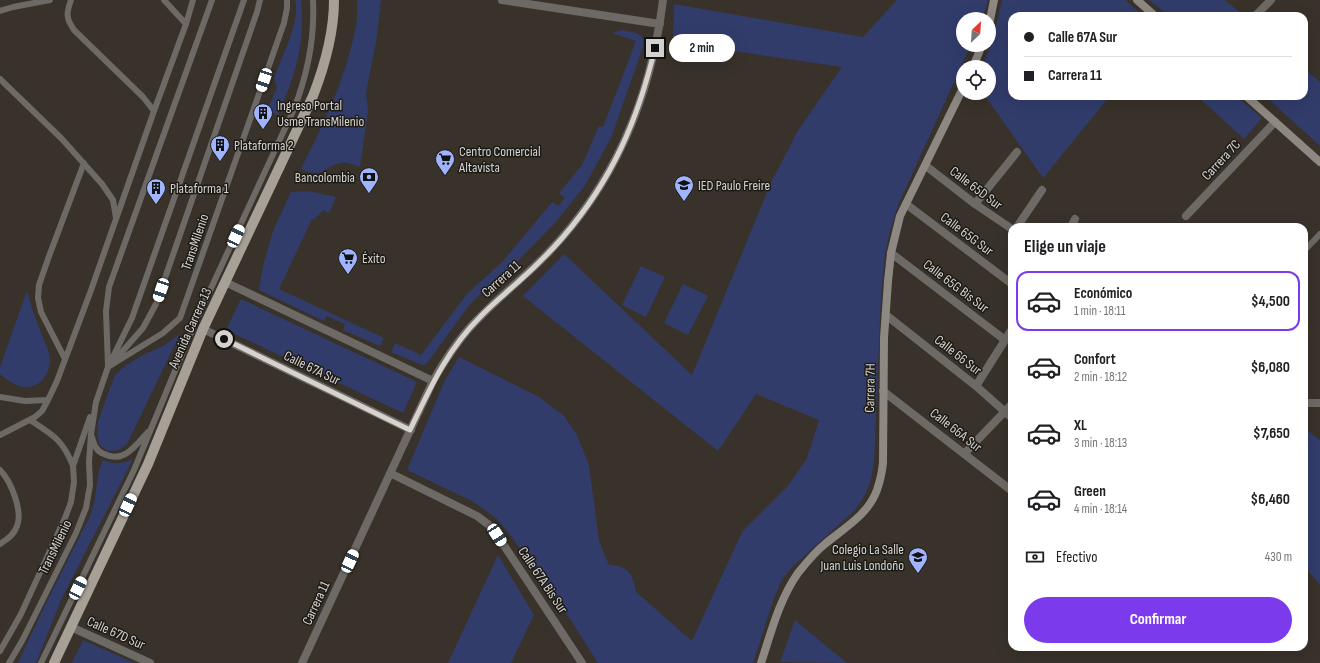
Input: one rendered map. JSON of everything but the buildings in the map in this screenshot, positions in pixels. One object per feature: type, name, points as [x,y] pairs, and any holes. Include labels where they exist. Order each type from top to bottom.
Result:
[{"type":"main road","name":"Avenida Carrera 13","points":[[54,663],[148,464],[203,329],[313,96],[323,70],[329,46],[333,23],[334,0]]},
{"type":"street","points":[[502,0],[660,24]]},
{"type":"street","name":"Carrera 11","points":[[302,663],[433,381],[455,346],[469,328],[480,316],[549,253],[577,220],[602,185],[622,148],[638,109],[650,68],[664,0]]},
{"type":"street","points":[[992,12],[994,0]]},
{"type":"street","points":[[1137,0],[1150,12]]},
{"type":"street","points":[[1259,12],[1271,0]]},
{"type":"street","name":"Carrera 7H","points":[[761,663],[780,608],[798,573],[820,549],[861,515],[876,492],[881,478],[883,463],[883,391],[886,315],[891,253],[900,216],[957,100]]},
{"type":"street","points":[[1250,100],[1320,162]]},
{"type":"street","name":"Carrera 7C","points":[[1186,216],[1275,122]]},
{"type":"street","points":[[975,204],[1017,152]]},
{"type":"street","name":"Calle 65D Sur","points":[[926,166],[975,204],[1008,226]]},
{"type":"street","points":[[1020,223],[1042,190]]},
{"type":"street","name":"Calle 65G Sur","points":[[906,204],[1008,281]]},
{"type":"street","points":[[1074,223],[1076,219]]},
{"type":"street","name":"Calle 65G Bis Sur","points":[[891,253],[1006,340]]},
{"type":"street","points":[[225,282],[433,381]]},
{"type":"street","name":"Calle 66 Sur","points":[[886,315],[976,386],[1008,414]]},
{"type":"street","name":"Calle 67A Sur","points":[[203,329],[410,430]]},
{"type":"street","points":[[976,386],[1008,336]]},
{"type":"street","name":"Calle 66A Sur","points":[[883,391],[1008,488]]},
{"type":"street","points":[[1308,403],[1320,403]]},
{"type":"street","points":[[964,454],[1008,416]]},
{"type":"street","name":"Calle 67A Bis Sur","points":[[390,473],[477,516],[489,525],[582,663]]},
{"type":"street","name":"Calle 67D Sur","points":[[71,627],[150,663]]},
{"type":"lane","points":[[0,11],[50,0]]},
{"type":"lane","points":[[71,0],[67,14],[68,21],[74,30],[143,97],[154,111]]},
{"type":"lane","points":[[164,0],[186,24]]},
{"type":"lane","points":[[0,435],[38,415],[48,400],[57,381],[90,293],[186,24],[193,0]]},
{"type":"lane","name":"TransMilenio","points":[[108,367],[106,311],[109,287],[212,0]]},
{"type":"lane","name":"TransMilenio","points":[[73,466],[108,367],[132,318],[244,0]]},
{"type":"lane","name":"TransMilenio","points":[[108,367],[143,328],[156,304],[260,0]]},
{"type":"lane","name":"TransMilenio","points":[[108,367],[163,333],[180,318],[284,22],[287,0]]},
{"type":"lane","points":[[41,663],[121,497],[194,325],[294,109],[304,82],[311,53],[313,0]]},
{"type":"lane","points":[[0,79],[62,139],[110,194],[113,200],[116,219]]},
{"type":"lane","points":[[65,358],[41,312],[38,298],[39,285],[84,163]]},
{"type":"lane","points":[[1308,247],[1320,234]]},
{"type":"lane","points":[[0,397],[25,401],[48,400]]},
{"type":"lane","name":"TransMilenio","points":[[9,663],[22,641],[76,533],[86,508],[90,485],[89,462],[91,434],[96,402]]},
{"type":"lane","points":[[91,434],[95,448],[98,451],[111,457],[123,456],[173,402]]},
{"type":"lane","name":"TransMilenio","points":[[0,651],[21,614],[66,518],[74,482],[73,466],[64,447],[59,441],[30,420]]},
{"type":"lane","points":[[0,470],[4,474],[13,493],[19,512],[18,526],[12,536],[0,544]]},
{"type":"shaded area","points":[[295,0],[301,0],[302,16],[302,30],[298,59],[278,115],[267,110],[277,88],[274,78],[293,28],[296,8]]},
{"type":"shaded area","points":[[357,0],[381,0],[376,42],[366,93],[368,110],[360,167],[346,162],[335,165],[319,173],[309,172],[301,169],[334,99],[347,63],[357,22]]},
{"type":"shaded area","points":[[897,0],[988,0],[984,12],[956,12],[956,52],[968,52],[964,60],[956,60],[956,78],[898,205],[890,231],[885,254],[881,296],[874,462],[871,480],[865,495],[855,510],[791,568],[782,580],[774,598],[753,663],[598,663],[572,622],[511,536],[496,518],[472,501],[407,470],[445,380],[459,357],[539,397],[564,416],[577,435],[589,465],[599,541],[609,565],[626,569],[633,580],[636,592],[692,641],[742,532],[788,486],[807,458],[819,420],[756,394],[718,451],[523,296],[564,254],[692,375],[770,185],[797,132],[842,67],[673,42],[674,4],[863,37]]},
{"type":"shaded area","points":[[1002,0],[1125,0],[1139,12],[1008,12],[1008,100],[1107,100],[1043,178],[988,100],[996,100],[996,60],[985,60],[988,52],[996,52],[996,26]]},
{"type":"shaded area","points":[[1149,0],[1225,0],[1240,12],[1164,12]]},
{"type":"shaded area","points":[[622,30],[637,33],[643,38],[643,47],[611,138],[584,187],[554,224],[510,269],[478,296],[467,308],[428,362],[424,365],[420,364],[391,352],[395,343],[421,355],[466,295],[503,261],[552,202],[558,206],[565,198],[559,193],[582,165],[599,126],[603,127],[636,41],[612,33]]},
{"type":"shaded area","points":[[1308,72],[1320,82],[1320,146],[1269,100],[1308,100]]},
{"type":"shaded area","points":[[1201,100],[1241,100],[1262,118],[1244,139]]},
{"type":"shaded area","points":[[308,191],[336,197],[329,213],[323,210],[314,220],[312,219],[279,289],[384,338],[380,346],[343,330],[345,324],[326,316],[324,321],[259,290],[263,266],[273,231],[291,192]]},
{"type":"shaded area","points":[[641,266],[665,277],[646,317],[622,305]]},
{"type":"shaded area","points":[[683,284],[708,296],[688,335],[664,323]]},
{"type":"shaded area","points":[[27,291],[48,350],[50,362],[43,380],[37,385],[24,387],[11,382],[0,374],[0,367]]},
{"type":"shaded area","points":[[241,299],[417,382],[403,413],[226,330]]},
{"type":"shaded area","points":[[180,334],[127,444],[119,450],[108,451],[99,445],[97,433],[98,421],[115,375],[125,366],[141,356],[163,346]]},
{"type":"shaded area","points":[[1308,431],[1320,440],[1320,585],[1308,571]]},
{"type":"shaded area","points":[[133,459],[61,600],[36,663],[18,663],[45,605],[90,516],[94,504],[99,470],[103,460],[111,463],[118,463]]},
{"type":"shaded area","points":[[498,555],[534,615],[511,663],[448,663]]},
{"type":"shaded area","points":[[795,620],[847,663],[780,662]]},
{"type":"shaded area","points":[[83,640],[134,663],[72,663]]},
{"type":"place","name":"Ingreso Portal Usme TransMilenio","points":[[263,130]]},
{"type":"place","name":"Plataforma 2","points":[[220,162]]},
{"type":"place","name":"Centro Comercial Altavista","points":[[445,176]]},
{"type":"place","name":"Bancolombia","points":[[369,194]]},
{"type":"place","name":"IED Paulo Freire","points":[[684,202]]},
{"type":"place","name":"Plataforma 1","points":[[156,205]]},
{"type":"place","name":"Éxito","points":[[348,275]]},
{"type":"place","name":"Colegio La Salle Juan Luis Londoño","points":[[918,574]]},
{"type":"route","points":[[224,339],[410,430],[433,381],[455,346],[480,316],[549,253],[577,220],[602,185],[622,148],[634,119],[645,89],[655,48]]}]
